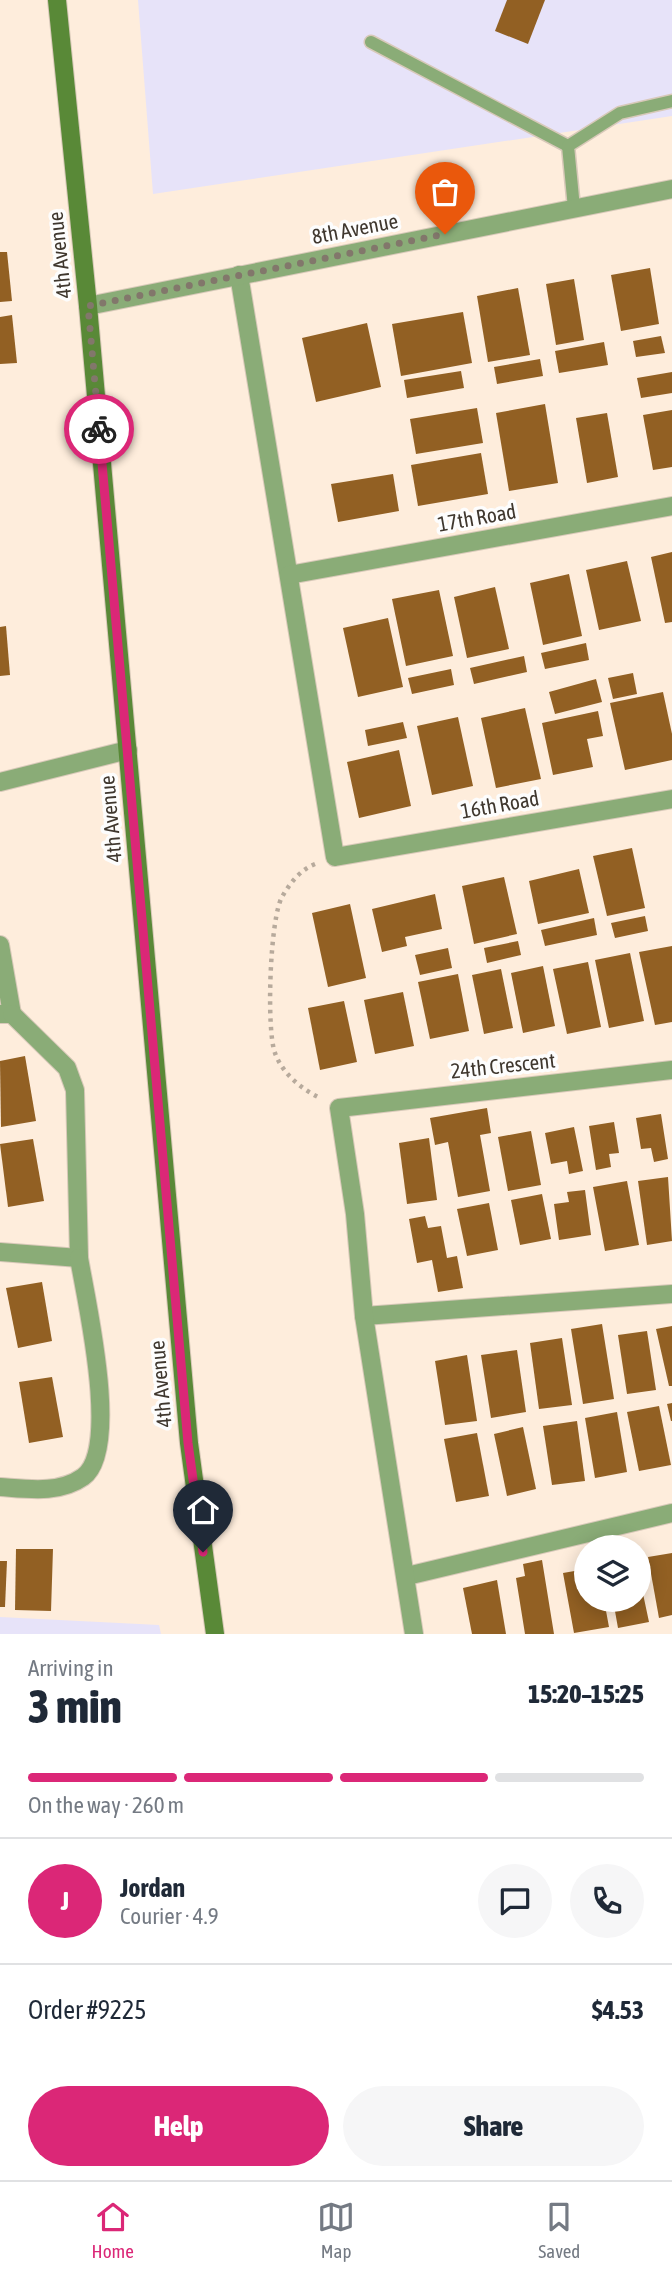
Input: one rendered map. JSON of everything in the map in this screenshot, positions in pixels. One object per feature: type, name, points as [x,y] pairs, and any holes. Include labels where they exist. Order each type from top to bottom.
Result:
[{"type":"street","name":"4th Avenue","points":[[57,0],[88,306],[188,1443],[215,1634]]},
{"type":"street","name":"8th Avenue","points":[[88,306],[672,189]]},
{"type":"street","points":[[239,275],[335,857]]},
{"type":"street","name":"17th Road","points":[[289,575],[672,506]]},
{"type":"street","points":[[0,782],[128,750]]},
{"type":"street","name":"16th Road","points":[[335,857],[672,799]]},
{"type":"street","points":[[0,945],[6,1014],[67,1068],[75,1090],[79,1258],[101,1387],[97,1457],[86,1475],[64,1487],[0,1488]]},
{"type":"street","name":"24th Crescent","points":[[339,1108],[672,1070]]},
{"type":"street","points":[[339,1108],[355,1214],[364,1315],[414,1634]]},
{"type":"street","points":[[0,1252],[79,1258]]},
{"type":"street","points":[[364,1315],[672,1294]]},
{"type":"street","points":[[407,1577],[672,1513]]},
{"type":"lane","points":[[371,42],[568,146]]},
{"type":"lane","points":[[568,146],[620,113],[672,101]]},
{"type":"lane","points":[[568,146],[574,208]]},
{"type":"path","points":[[335,857],[302,869],[280,900],[268,1013],[275,1053],[288,1075],[308,1093],[339,1108]]},
{"type":"shaded area","points":[[138,0],[672,0],[672,116],[153,194]]},
{"type":"shaded area","points":[[0,1617],[159,1625],[161,1634],[0,1634]]},
{"type":"building","points":[[507,0],[545,0],[528,44],[495,31]]},
{"type":"building","points":[[0,252],[7,252],[12,301],[0,302]]},
{"type":"building","points":[[650,268],[659,324],[621,331],[611,275]]},
{"type":"building","points":[[574,279],[584,340],[556,345],[546,284]]},
{"type":"building","points":[[518,288],[530,355],[488,362],[477,296]]},
{"type":"building","points":[[463,312],[472,363],[401,376],[392,324]]},
{"type":"building","points":[[12,315],[17,363],[0,364],[0,317]]},
{"type":"building","points":[[367,323],[381,387],[316,402],[302,338]]},
{"type":"building","points":[[661,336],[665,353],[636,357],[633,341]]},
{"type":"building","points":[[604,342],[608,365],[559,373],[555,351]]},
{"type":"building","points":[[540,359],[543,376],[497,384],[494,367]]},
{"type":"building","points":[[461,371],[464,388],[407,398],[404,380]]},
{"type":"building","points":[[672,372],[672,393],[641,398],[637,378]]},
{"type":"building","points":[[545,404],[558,483],[509,491],[496,413]]},
{"type":"building","points":[[477,408],[483,443],[416,454],[410,419]]},
{"type":"building","points":[[672,410],[672,467],[653,470],[643,415]]},
{"type":"building","points":[[607,413],[618,477],[587,483],[576,418]]},
{"type":"building","points":[[481,453],[488,494],[418,506],[411,465]]},
{"type":"building","points":[[393,474],[399,511],[338,522],[331,484]]},
{"type":"building","points":[[672,552],[672,622],[665,623],[651,557]]},
{"type":"building","points":[[627,561],[641,621],[599,630],[586,570]]},
{"type":"building","points":[[569,574],[582,636],[543,645],[530,583]]},
{"type":"building","points":[[495,587],[509,649],[467,658],[454,597]]},
{"type":"building","points":[[439,590],[453,656],[406,666],[392,599]]},
{"type":"building","points":[[388,618],[403,687],[358,697],[343,628]]},
{"type":"building","points":[[6,626],[10,675],[0,676],[0,627]]},
{"type":"building","points":[[586,643],[589,660],[545,669],[541,653]]},
{"type":"building","points":[[524,656],[527,672],[474,684],[470,668]]},
{"type":"building","points":[[451,669],[454,685],[412,694],[408,678]]},
{"type":"building","points":[[633,673],[637,694],[613,699],[608,678]]},
{"type":"building","points":[[596,679],[602,702],[555,714],[549,692]]},
{"type":"building","points":[[663,692],[672,734],[672,760],[625,770],[610,703]]},
{"type":"building","points":[[525,708],[541,779],[496,788],[481,718]]},
{"type":"building","points":[[598,711],[603,736],[587,739],[593,767],[553,775],[542,723]]},
{"type":"building","points":[[458,717],[473,786],[432,795],[417,726]]},
{"type":"building","points":[[403,722],[407,738],[368,746],[365,730]]},
{"type":"building","points":[[399,750],[411,806],[359,818],[347,762]]},
{"type":"building","points":[[632,848],[645,908],[607,916],[593,856]]},
{"type":"building","points":[[579,869],[589,913],[538,924],[529,881]]},
{"type":"building","points":[[504,877],[517,934],[474,944],[462,886]]},
{"type":"building","points":[[435,894],[442,929],[405,937],[407,946],[382,952],[372,909]]},
{"type":"building","points":[[350,904],[366,978],[328,987],[312,913]]},
{"type":"building","points":[[645,916],[648,931],[615,938],[611,923]]},
{"type":"building","points":[[594,918],[597,935],[545,946],[541,930]]},
{"type":"building","points":[[518,941],[521,955],[487,963],[484,948]]},
{"type":"building","points":[[672,946],[672,1022],[655,1025],[639,952]]},
{"type":"building","points":[[448,948],[452,968],[420,975],[415,955]]},
{"type":"building","points":[[630,953],[644,1021],[609,1028],[595,960]]},
{"type":"building","points":[[588,962],[601,1027],[567,1034],[553,969]]},
{"type":"building","points":[[543,966],[555,1026],[523,1033],[511,973]]},
{"type":"building","points":[[501,969],[513,1028],[484,1034],[472,975]]},
{"type":"building","points":[[458,974],[469,1031],[430,1039],[418,982]]},
{"type":"building","points":[[403,992],[414,1046],[375,1054],[364,1000]]},
{"type":"building","points":[[344,1001],[357,1062],[320,1070],[308,1008]]},
{"type":"building","points":[[25,1056],[36,1121],[1,1127],[0,1061]]},
{"type":"building","points":[[487,1108],[491,1133],[480,1135],[490,1191],[458,1197],[448,1142],[435,1145],[430,1118]]},
{"type":"building","points":[[661,1114],[668,1159],[654,1162],[651,1148],[641,1149],[636,1118]]},
{"type":"building","points":[[614,1122],[619,1153],[609,1154],[611,1167],[596,1170],[589,1126]]},
{"type":"building","points":[[574,1127],[583,1171],[569,1174],[567,1161],[551,1164],[545,1133]]},
{"type":"building","points":[[531,1131],[541,1185],[508,1191],[498,1137]]},
{"type":"building","points":[[429,1138],[437,1200],[407,1204],[399,1143]]},
{"type":"building","points":[[33,1139],[44,1201],[8,1207],[0,1144]]},
{"type":"building","points":[[668,1177],[672,1241],[647,1245],[638,1181]]},
{"type":"building","points":[[627,1181],[639,1245],[605,1251],[593,1187]]},
{"type":"building","points":[[585,1190],[591,1235],[559,1240],[554,1204],[569,1202],[567,1192]]},
{"type":"building","points":[[542,1194],[551,1239],[520,1245],[511,1200]]},
{"type":"building","points":[[489,1203],[498,1250],[467,1256],[457,1209]]},
{"type":"building","points":[[425,1216],[428,1228],[441,1226],[447,1258],[457,1256],[463,1288],[438,1292],[432,1260],[417,1263],[409,1219]]},
{"type":"building","points":[[42,1282],[52,1341],[18,1348],[6,1288]]},
{"type":"building","points":[[602,1324],[614,1399],[583,1404],[571,1329]]},
{"type":"building","points":[[672,1326],[672,1386],[669,1386],[656,1329]]},
{"type":"building","points":[[647,1331],[656,1390],[627,1394],[618,1335]]},
{"type":"building","points":[[562,1338],[572,1405],[539,1409],[530,1343]]},
{"type":"building","points":[[517,1350],[526,1412],[491,1418],[481,1355]]},
{"type":"building","points":[[467,1355],[477,1421],[445,1425],[435,1361]]},
{"type":"building","points":[[52,1377],[63,1437],[29,1443],[19,1382]]},
{"type":"building","points":[[672,1403],[672,1421],[671,1421],[667,1404]]},
{"type":"building","points":[[659,1406],[671,1465],[639,1471],[627,1412]]},
{"type":"building","points":[[617,1412],[627,1472],[595,1478],[585,1418]]},
{"type":"building","points":[[577,1421],[585,1481],[552,1485],[543,1426]]},
{"type":"building","points":[[523,1427],[536,1489],[507,1496],[494,1434]]},
{"type":"building","points":[[477,1433],[489,1496],[456,1502],[444,1439]]},
{"type":"building","points":[[16,1549],[53,1549],[51,1611],[15,1610]]},
{"type":"building","points":[[672,1553],[672,1615],[659,1618],[651,1574],[651,1556]]},
{"type":"building","points":[[542,1560],[554,1634],[525,1634],[516,1578],[525,1576],[523,1564]]},
{"type":"building","points":[[0,1561],[7,1561],[5,1607],[0,1607]]},
{"type":"building","points":[[574,1571],[574,1612],[606,1612],[609,1627],[574,1633],[563,1573]]},
{"type":"building","points":[[497,1580],[506,1634],[472,1634],[463,1588]]},
{"type":"building","points":[[615,1612],[647,1612],[649,1622],[618,1628]]},
{"type":"way so far","points":[[99,429],[88,306],[445,234]]},
{"type":"route","points":[[99,429],[188,1443],[203,1552]]}]
